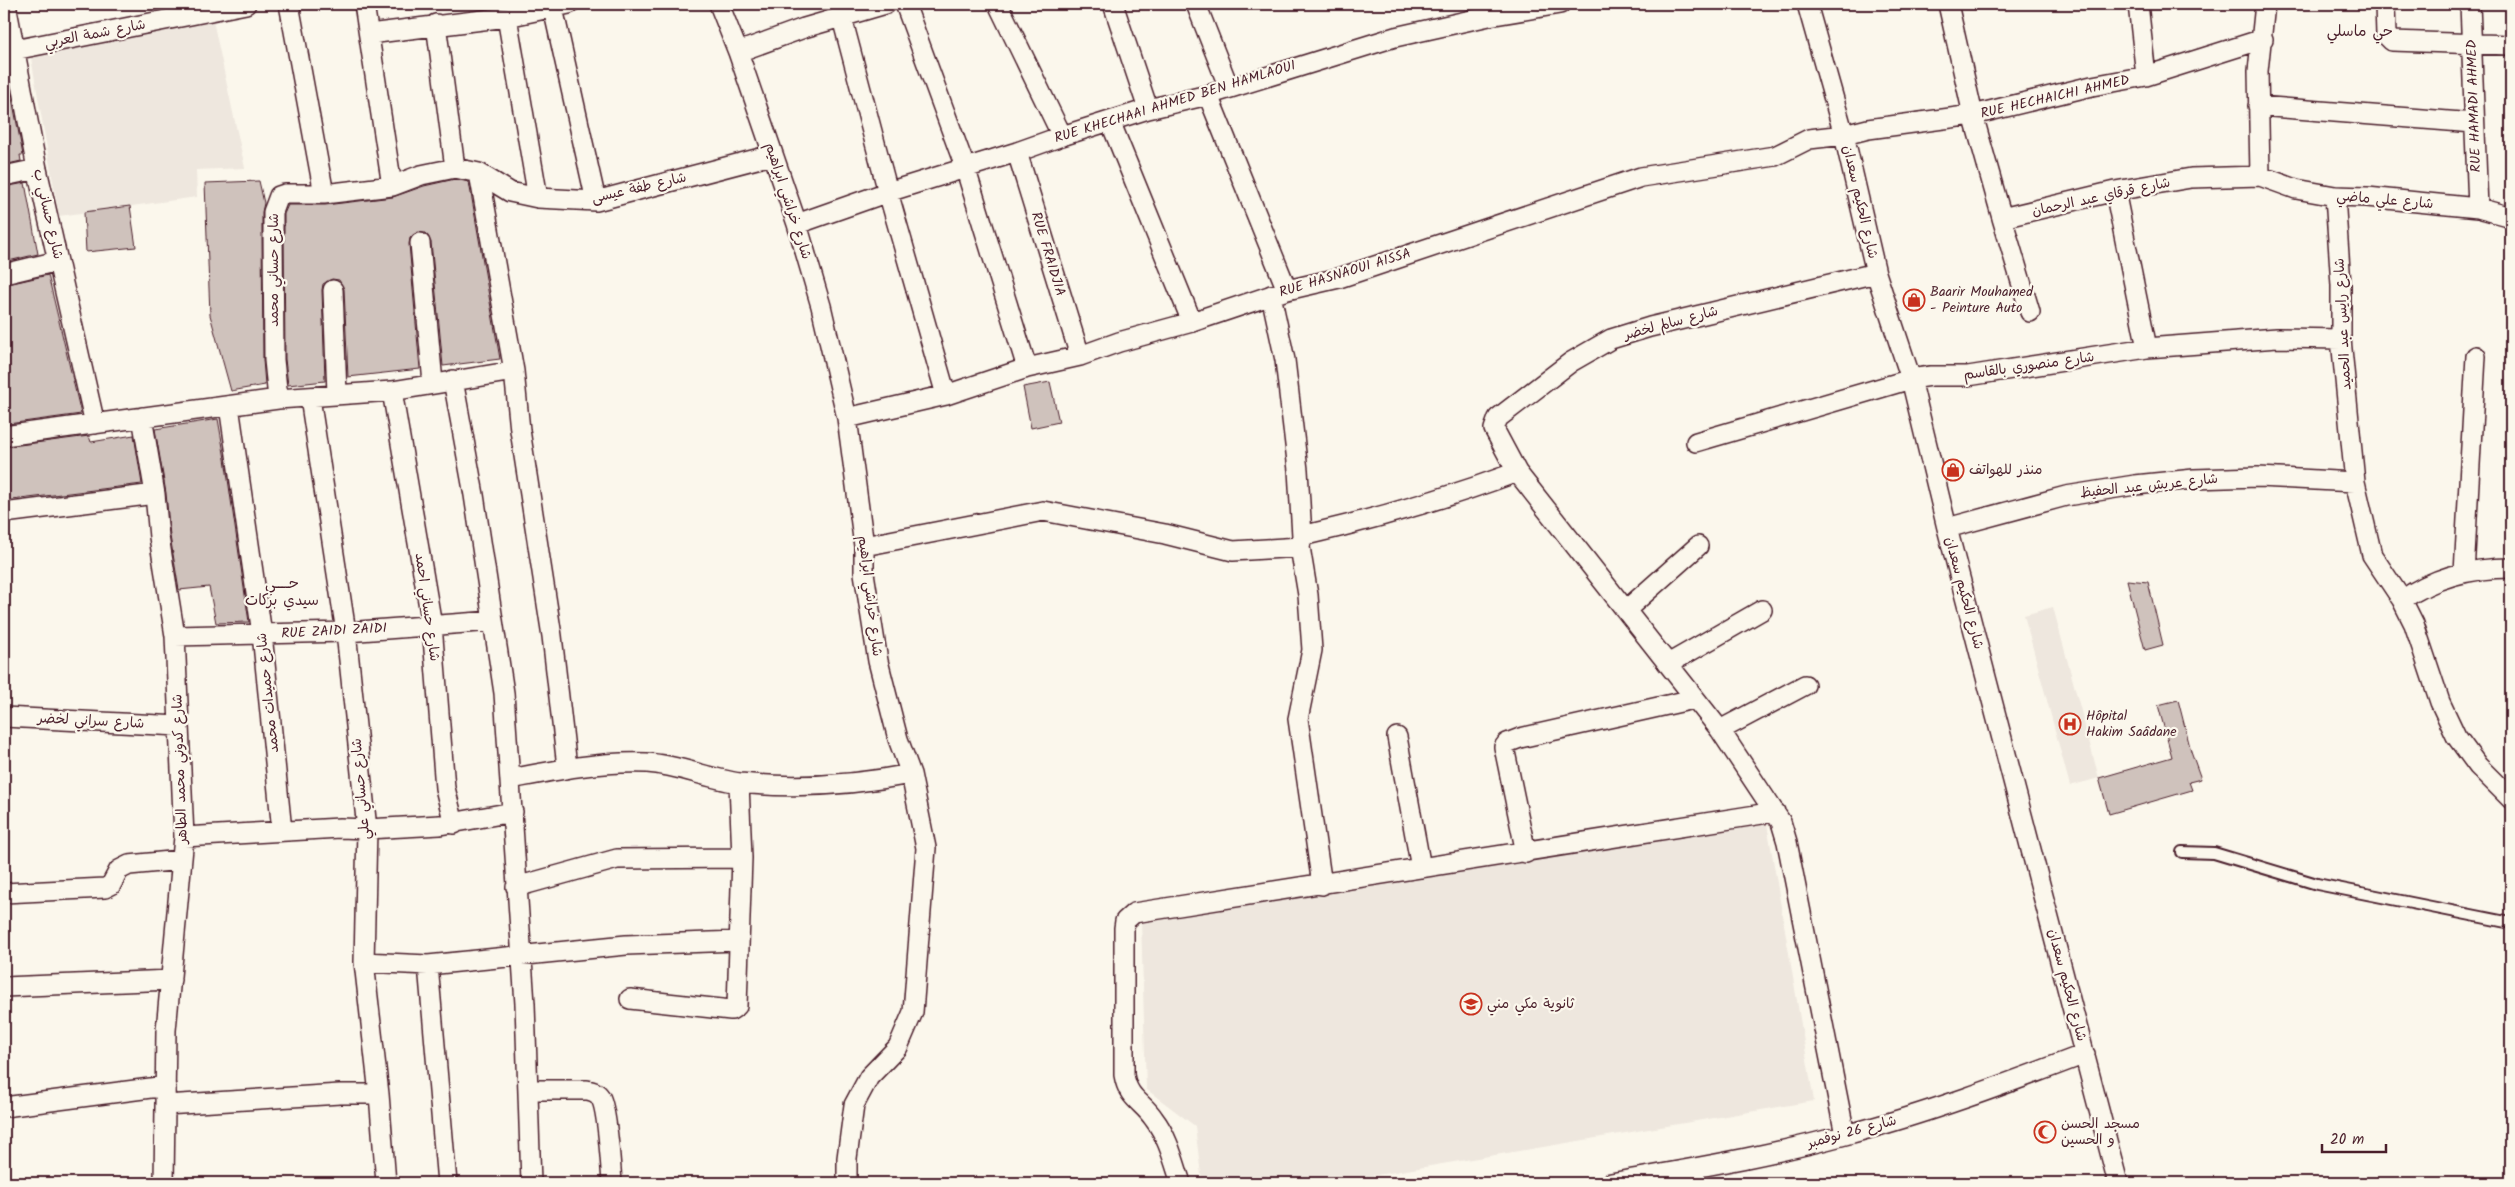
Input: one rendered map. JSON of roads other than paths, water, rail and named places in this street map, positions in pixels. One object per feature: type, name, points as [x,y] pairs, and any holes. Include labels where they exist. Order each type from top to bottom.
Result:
[{"type":"street","name":"شارع حساني ب","points":[[6,4],[9,51],[95,424]]},
{"type":"street","name":"شارع شمة العربي","points":[[9,51],[246,4]]},
{"type":"street","points":[[289,4],[324,194]]},
{"type":"street","points":[[364,4],[392,186]]},
{"type":"street","name":"شارع خراشي ابراهيم","points":[[719,4],[738,52],[797,224],[821,306],[847,418],[864,546],[864,573],[878,661],[898,739],[911,774],[926,848],[913,1012],[898,1047],[869,1077],[854,1105],[846,1158],[847,1183]]},
{"type":"street","points":[[738,52],[804,28],[886,4]]},
{"type":"street","points":[[905,4],[965,167],[1027,368]]},
{"type":"street","points":[[998,4],[1062,136]]},
{"type":"street","points":[[1113,4],[1148,109]]},
{"type":"street","points":[[1196,4],[1229,88]]},
{"type":"street","name":"RUE KHECHAAI AHMED BEN HAMLAOUI","points":[[797,224],[888,192],[1148,109],[1208,95],[1395,37],[1489,16],[1560,4]]},
{"type":"street","name":"شارع الحكيم سعدان","points":[[1807,4],[1844,135],[1876,273],[1911,379],[1947,528],[2118,1183]]},
{"type":"street","points":[[1948,4],[1973,115],[2030,312]]},
{"type":"street","points":[[2138,4],[2146,76]]},
{"type":"street","points":[[2260,176],[2258,72],[2263,39],[2265,4]]},
{"type":"street","points":[[2386,4],[2386,34],[2392,41],[2511,45]]},
{"type":"street","name":"RUE HAMADI AHMED","points":[[2470,4],[2478,208]]},
{"type":"street","points":[[369,34],[436,24],[507,17],[561,6],[596,201]]},
{"type":"street","points":[[507,17],[538,198]]},
{"type":"street","points":[[842,18],[888,192],[946,395]]},
{"type":"street","points":[[436,24],[455,168]]},
{"type":"street","name":"RUE HECHAICHI AHMED","points":[[1844,135],[1868,129],[1973,115],[2092,86],[2146,76],[2263,39]]},
{"type":"street","points":[[1208,95],[1279,293],[1298,470],[1301,541],[1308,595],[1312,650],[1298,720],[1322,885]]},
{"type":"street","points":[[2258,106],[2474,123]]},
{"type":"street","points":[[1110,121],[1192,322]]},
{"type":"street","name":"RUE HASNAOUI AISSA","points":[[847,418],[946,395],[1027,368],[1053,368],[1119,342],[1192,322],[1279,293],[1339,278],[1641,177],[1775,156],[1809,139],[1844,135]]},
{"type":"street","name":"RUE FRAIDJIA","points":[[1017,152],[1080,356]]},
{"type":"street","name":"شارع طفة عيسى","points":[[478,173],[510,192],[538,198],[596,201],[772,155]]},
{"type":"street","name":"شارع حساني محمد","points":[[278,399],[274,360],[273,212],[279,196],[285,194],[324,194],[392,186],[420,174],[455,168],[478,173]]},
{"type":"street","points":[[4,176],[37,169]]},
{"type":"street","points":[[478,173],[514,371],[520,430],[552,636],[567,767]]},
{"type":"street","name":"شارع قرقاي عبد الرحمان","points":[[2002,218],[2115,191],[2191,178],[2260,176]]},
{"type":"street","name":"شارع علي ماضي","points":[[2260,176],[2296,189],[2336,196],[2367,197],[2478,208],[2511,217]]},
{"type":"street","points":[[2115,191],[2147,348]]},
{"type":"street","name":"شارع رايس عبد الحميد","points":[[2336,196],[2341,285],[2341,339],[2355,482],[2372,555],[2402,600],[2414,624],[2440,702],[2456,736],[2478,766],[2511,799]]},
{"type":"street","points":[[420,243],[433,383]]},
{"type":"street","points":[[4,274],[58,261]]},
{"type":"street","name":"شارع سالم لخضر","points":[[1517,472],[1494,429],[1498,418],[1571,362],[1611,339],[1650,326],[1876,273]]},
{"type":"street","points":[[333,290],[337,394]]},
{"type":"street","name":"شارع منصوري بالقاسم","points":[[1696,442],[1911,379],[1932,376],[1968,376],[2147,348],[2277,338],[2341,339]]},
{"type":"street","points":[[2464,573],[2476,356]]},
{"type":"street","points":[[4,436],[278,399],[392,391],[514,371]]},
{"type":"street","points":[[453,380],[474,495],[499,656],[511,779],[516,887],[522,955],[531,1183]]},
{"type":"street","name":"شارع حساني احمد","points":[[392,391],[432,625],[445,788],[454,824]]},
{"type":"street","name":"شارع حساني علي","points":[[310,398],[346,632],[366,829],[364,962],[379,1094],[386,1183]]},
{"type":"street","name":"شارع حميدات محمد","points":[[229,406],[262,634],[282,831]]},
{"type":"street","name":"شارع كدوني محمد الطاهر","points":[[142,416],[175,636],[184,837],[166,1030],[164,1183]]},
{"type":"street","points":[[864,546],[1043,510],[1165,534],[1233,550],[1301,541],[1448,497],[1517,472],[1720,730],[1781,822],[1787,842],[1845,1135]]},
{"type":"street","name":"شارع عريش عبد الحفيظ","points":[[1947,528],[2066,496],[2145,484],[2194,479],[2258,477],[2355,482]]},
{"type":"street","points":[[4,513],[155,494]]},
{"type":"street","points":[[1626,610],[1698,546]]},
{"type":"street","points":[[2402,600],[2414,591],[2444,578],[2464,573],[2511,568]]},
{"type":"street","points":[[1668,664],[1762,610]]},
{"type":"street","name":"RUE ZAIDI ZAIDI","points":[[175,636],[346,632],[493,620]]},
{"type":"street","points":[[1720,730],[1805,685]]},
{"type":"street","points":[[1526,853],[1504,747],[1507,743],[1520,738],[1694,699]]},
{"type":"street","name":"شارع سراني لخضر","points":[[4,717],[179,726]]},
{"type":"street","points":[[1397,737],[1421,868]]},
{"type":"street","points":[[511,779],[567,767],[648,763],[678,767],[738,782],[800,786],[846,785],[911,774]]},
{"type":"street","points":[[630,999],[734,1010],[737,1006],[742,858],[738,782]]},
{"type":"street","points":[[184,837],[454,824],[513,812]]},
{"type":"street","points":[[1181,1183],[1169,1148],[1154,1118],[1132,1097],[1126,1086],[1124,1075],[1125,921],[1134,914],[1774,812]]},
{"type":"street","points":[[516,887],[616,860],[742,858]]},
{"type":"street","points":[[4,893],[105,888],[111,885],[119,870],[130,864],[181,860]]},
{"type":"street","points":[[364,962],[428,965],[626,945],[738,941]]},
{"type":"street","points":[[428,965],[447,1183]]},
{"type":"street","points":[[4,987],[171,980]]},
{"type":"street","name":"شارع 26 نوفمبر","points":[[1611,1183],[1691,1176],[1845,1135],[2015,1080],[2085,1054]]},
{"type":"street","points":[[4,1107],[166,1086]]},
{"type":"street","points":[[528,1090],[587,1090],[594,1091],[601,1097],[612,1183]]},
{"type":"street","points":[[165,1105],[340,1094],[379,1094]]},
{"type":"lane","points":[[2182,852],[2214,853],[2317,884],[2511,923]]},
{"type":"place","name":"Baarir Mouhamed - Peinture Auto","points":[[1914,300]]},
{"type":"place","name":"منذر للهواتف","points":[[1953,470]]},
{"type":"place","name":"Hôpital Hakim Saâdane","points":[[2070,724]]},
{"type":"place","name":"ثانوية مكي مني","points":[[1471,1004]]},
{"type":"place","name":"مسجد الحسن و الحسين","points":[[2045,1132]]},
{"type":"district","name":"حي ماسلي","points":[[2360,32]]},
{"type":"district","name":"حــــي سيدي بركات","points":[[282,592]]}]
